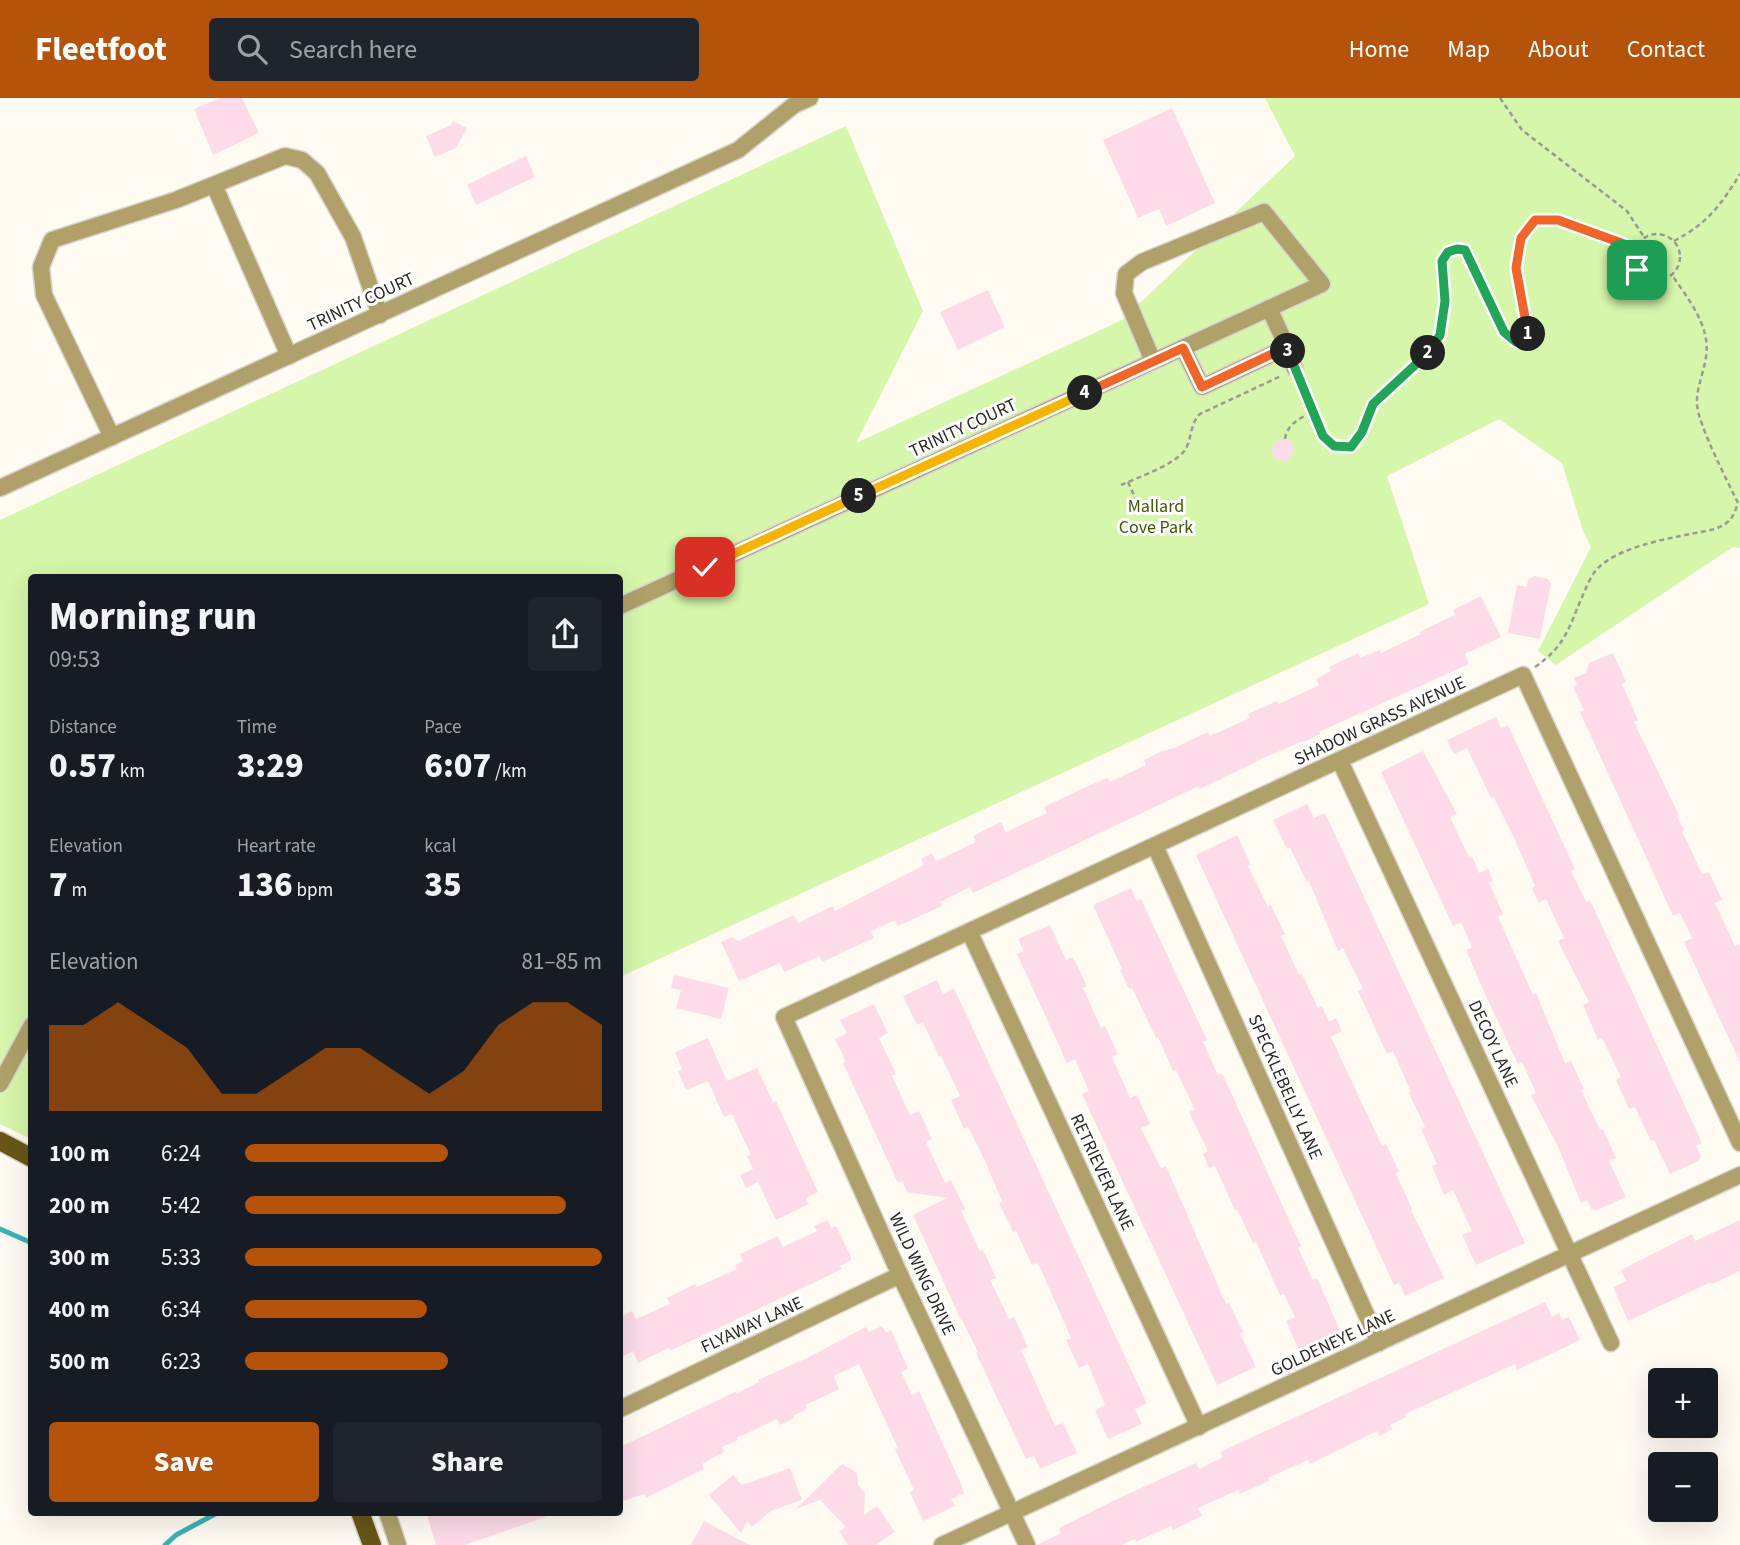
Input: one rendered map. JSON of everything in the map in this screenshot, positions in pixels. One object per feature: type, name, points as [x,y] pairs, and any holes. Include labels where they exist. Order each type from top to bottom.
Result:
[{"type":"main road","points":[[0,1142],[28,1156]]},
{"type":"main road","points":[[361,1516],[372,1545]]},
{"type":"street","name":"TRINITY COURT","points":[[0,488],[738,150],[794,105],[810,98]]},
{"type":"street","points":[[112,437],[44,295],[41,267],[52,240],[176,200],[285,156],[302,160],[317,173],[353,237],[380,314]]},
{"type":"street","points":[[214,184],[289,356]]},
{"type":"street","name":"TRINITY COURT","points":[[623,605],[1322,284],[1264,212],[1142,262],[1126,274],[1125,293],[1153,361]]},
{"type":"street","points":[[1269,308],[1295,369]]},
{"type":"street","points":[[1183,348],[1202,387],[1287,347]]},
{"type":"street","points":[[1523,675],[1740,1143]]},
{"type":"street","name":"SHADOW GRASS AVENUE","points":[[784,1017],[1523,675]]},
{"type":"street","name":"DECOY LANE","points":[[1340,761],[1611,1343]]},
{"type":"street","name":"SPECKLEBELLY LANE","points":[[1155,846],[1379,1343]]},
{"type":"street","name":"RETRIEVER LANE","points":[[970,933],[1199,1427]]},
{"type":"street","name":"WILD WING DRIVE","points":[[784,1017],[900,1275],[1027,1545]]},
{"type":"street","points":[[0,1084],[28,1032]]},
{"type":"street","name":"GOLDENEYE LANE","points":[[942,1545],[1740,1175]]},
{"type":"street","name":"FLYAWAY LANE","points":[[623,1408],[900,1275]]},
{"type":"street","points":[[388,1516],[398,1545]]},
{"type":"path","points":[[1500,98],[1522,131],[1627,211],[1644,237]]},
{"type":"path","points":[[1674,241],[1692,231],[1719,208],[1740,174]]},
{"type":"path","points":[[1121,485],[1176,459],[1186,449],[1195,418],[1200,414],[1295,369],[1323,436],[1334,446],[1351,447],[1362,432],[1373,404],[1426,356],[1440,335],[1445,301],[1442,261],[1448,252],[1465,250],[1504,332],[1516,342],[1527,339],[1528,332],[1516,268],[1521,238],[1535,220],[1558,220],[1635,248]]},
{"type":"path","points":[[1660,234],[1674,241],[1680,255],[1677,269],[1672,275],[1657,281],[1643,276],[1634,263],[1635,248],[1644,237],[1660,234]]},
{"type":"path","points":[[1523,675],[1553,654],[1564,639],[1595,570],[1613,556],[1715,529],[1728,524],[1733,518],[1738,503],[1700,419],[1697,403],[1707,355],[1707,341],[1700,318],[1672,275]]},
{"type":"path","points":[[1285,439],[1290,426],[1313,412]]},
{"type":"path","points":[[1128,482],[1143,515]]},
{"type":"green space","name":"Mallard Cove Park","points":[[1265,98],[1740,98],[1740,548],[1733,547],[1556,665],[1538,651],[1591,547],[1583,531],[1562,463],[1499,419],[1387,476],[1429,604],[623,976],[623,574],[28,574],[28,1138],[0,1124],[0,520],[846,126],[923,311],[856,443],[1122,320],[1295,156]]},
{"type":"building","points":[[220,98],[242,98],[259,133],[213,155],[194,109]]},
{"type":"building","points":[[1172,108],[1215,203],[1166,226],[1159,209],[1138,218],[1103,140]]},
{"type":"building","points":[[453,121],[467,128],[456,148],[435,157],[426,136],[451,125]]},
{"type":"building","points":[[526,156],[535,177],[476,205],[467,185]]},
{"type":"building","points":[[988,290],[1005,327],[958,350],[940,312]]},
{"type":"building","points":[[1278,439],[1290,440],[1294,451],[1288,461],[1275,459],[1271,449]]},
{"type":"building","points":[[1535,576],[1548,579],[1551,584],[1540,639],[1508,633],[1517,585],[1527,587],[1528,579]]},
{"type":"building","points":[[1481,596],[1501,637],[1465,654],[1469,664],[1200,789],[1199,786],[973,893],[970,887],[940,902],[942,906],[898,926],[895,920],[871,931],[874,938],[822,962],[820,956],[784,972],[780,963],[739,981],[721,942],[732,937],[738,941],[794,915],[798,923],[833,906],[835,911],[924,865],[921,859],[932,853],[936,861],[976,842],[973,836],[1001,822],[1006,832],[1047,813],[1044,807],[1088,786],[1108,778],[1110,782],[1146,765],[1144,760],[1162,751],[1208,732],[1210,736],[1250,718],[1248,714],[1277,701],[1279,704],[1319,685],[1316,679],[1331,671],[1329,667],[1358,653],[1360,658],[1380,650],[1381,653],[1455,615],[1453,610]]},
{"type":"building","points":[[1613,653],[1626,682],[1622,684],[1638,720],[1634,722],[1679,815],[1677,816],[1684,830],[1682,831],[1702,874],[1709,872],[1722,900],[1715,903],[1735,946],[1740,944],[1740,1062],[1684,942],[1692,938],[1680,913],[1673,916],[1580,712],[1584,710],[1573,687],[1577,685],[1574,678],[1586,673],[1589,663]]},
{"type":"building","points":[[1496,717],[1501,728],[1508,725],[1575,869],[1571,871],[1586,902],[1590,900],[1702,1143],[1696,1146],[1700,1160],[1670,1174],[1635,1107],[1629,1109],[1616,1080],[1621,1077],[1602,1038],[1598,1040],[1583,1005],[1589,1002],[1558,941],[1564,938],[1546,899],[1539,903],[1532,888],[1535,886],[1515,840],[1467,748],[1454,754],[1447,740]]},
{"type":"building","points":[[1423,751],[1457,814],[1450,817],[1469,857],[1472,856],[1479,873],[1488,869],[1493,881],[1489,883],[1503,914],[1498,917],[1533,995],[1536,993],[1565,1063],[1571,1061],[1584,1089],[1581,1090],[1616,1158],[1609,1161],[1626,1197],[1595,1211],[1587,1200],[1581,1203],[1559,1149],[1531,1095],[1536,1093],[1522,1062],[1518,1064],[1466,950],[1472,948],[1461,922],[1453,926],[1381,772]]},
{"type":"building","points":[[1307,804],[1314,818],[1325,813],[1525,1243],[1476,1265],[1462,1235],[1472,1231],[1453,1190],[1444,1195],[1432,1166],[1437,1164],[1421,1129],[1425,1127],[1393,1051],[1387,1054],[1358,991],[1363,989],[1343,948],[1338,951],[1309,881],[1307,882],[1290,847],[1287,849],[1273,820]]},
{"type":"building","points":[[1237,835],[1251,865],[1248,866],[1285,934],[1281,936],[1299,975],[1302,974],[1318,1008],[1322,1006],[1329,1022],[1336,1018],[1342,1031],[1331,1037],[1382,1146],[1386,1144],[1399,1172],[1396,1173],[1411,1210],[1444,1278],[1405,1296],[1399,1283],[1394,1285],[1196,855]]},
{"type":"building","points":[[1131,888],[1137,901],[1141,899],[1207,1040],[1203,1042],[1218,1075],[1222,1073],[1301,1246],[1298,1248],[1313,1280],[1317,1278],[1340,1331],[1299,1350],[1286,1321],[1295,1317],[1284,1294],[1280,1295],[1256,1242],[1253,1243],[1237,1209],[1235,1210],[1215,1166],[1209,1168],[1203,1154],[1208,1151],[1189,1112],[1195,1110],[1132,988],[1129,989],[1093,905]]},
{"type":"building","points":[[1050,925],[1066,960],[1073,957],[1087,986],[1083,988],[1101,1028],[1105,1026],[1118,1054],[1112,1057],[1130,1098],[1137,1095],[1150,1124],[1141,1128],[1161,1168],[1166,1166],[1226,1304],[1229,1303],[1243,1332],[1240,1333],[1256,1367],[1217,1385],[1082,1094],[1089,1091],[1075,1059],[1067,1063],[1017,954],[1024,951],[1018,939]]},
{"type":"building","points":[[674,975],[729,988],[721,1019],[676,1008],[681,990],[671,988]]},
{"type":"building","points":[[937,980],[943,994],[954,988],[1147,1404],[1135,1409],[1142,1424],[1108,1439],[1095,1410],[1105,1405],[1088,1364],[1079,1368],[1066,1340],[1071,1338],[1038,1263],[1032,1265],[1016,1231],[1013,1232],[999,1203],[1002,1201],[985,1161],[968,1127],[964,1129],[951,1100],[960,1096],[923,1022],[917,1025],[903,996]]},
{"type":"building","points":[[874,1004],[888,1033],[879,1038],[896,1074],[892,1076],[910,1115],[919,1111],[932,1139],[926,1142],[945,1183],[951,1180],[965,1209],[961,1211],[996,1278],[990,1280],[1009,1319],[1014,1317],[1028,1347],[1021,1350],[1055,1426],[1063,1423],[1077,1453],[1040,1469],[1034,1456],[1026,1459],[913,1215],[947,1198],[907,1192],[902,1181],[898,1183],[843,1063],[846,1062],[835,1039],[847,1033],[840,1020]]},
{"type":"building","points":[[708,1038],[727,1081],[757,1068],[773,1102],[776,1101],[818,1192],[806,1198],[809,1204],[776,1220],[758,1182],[746,1188],[740,1175],[753,1169],[747,1156],[751,1155],[732,1114],[724,1117],[708,1081],[686,1090],[678,1071],[682,1069],[675,1052]]},
{"type":"building","points":[[828,1220],[831,1228],[836,1226],[851,1257],[851,1260],[840,1266],[842,1269],[670,1351],[669,1348],[638,1363],[633,1351],[623,1356],[623,1316],[632,1311],[636,1319],[670,1304],[667,1298],[695,1284],[697,1287],[737,1269],[735,1265],[743,1261],[740,1254],[778,1236],[783,1247],[817,1231],[814,1226]]},
{"type":"building","points":[[1740,1220],[1740,1271],[1628,1321],[1613,1287],[1626,1281],[1621,1270],[1692,1234],[1695,1241]]},
{"type":"building","points":[[1545,1302],[1552,1317],[1559,1313],[1562,1320],[1569,1317],[1580,1340],[1517,1370],[1515,1364],[1405,1414],[1406,1417],[1390,1425],[1393,1429],[1379,1436],[1377,1431],[1310,1464],[1308,1460],[1240,1494],[1238,1490],[1198,1508],[1202,1516],[1173,1530],[1171,1526],[1136,1542],[1135,1539],[1121,1545],[1037,1545],[1061,1533],[1059,1528],[1115,1500],[1196,1463],[1199,1469],[1223,1457],[1220,1452]]},
{"type":"building","points":[[882,1326],[886,1333],[891,1330],[908,1369],[901,1372],[912,1395],[919,1391],[961,1484],[964,1493],[951,1499],[955,1506],[923,1521],[910,1492],[914,1490],[895,1449],[898,1448],[859,1364],[834,1376],[839,1389],[806,1405],[807,1409],[793,1416],[794,1418],[780,1425],[777,1419],[737,1438],[738,1440],[722,1447],[724,1452],[702,1464],[704,1469],[646,1498],[645,1494],[623,1501],[623,1446],[737,1393],[866,1327],[869,1332]]},
{"type":"building","points":[[842,1464],[857,1473],[858,1485],[865,1493],[864,1515],[877,1506],[895,1532],[875,1545],[848,1545],[839,1531],[846,1527],[820,1500],[796,1509]]},
{"type":"building","points":[[790,1468],[802,1500],[771,1511],[752,1527],[747,1521],[741,1533],[709,1495],[733,1475],[742,1485]]},
{"type":"building","points":[[427,1516],[548,1516],[465,1545],[436,1545]]},
{"type":"building","points":[[704,1521],[750,1545],[691,1545]]},
{"type":"waterway","points":[[0,1229],[28,1241]]},
{"type":"waterway","points":[[165,1545],[176,1535],[212,1516]]},
{"type":"route","points":[[705,567],[1183,348],[1202,387],[1287,347],[1323,436],[1334,446],[1351,447],[1362,432],[1373,404],[1426,356],[1440,335],[1445,301],[1442,261],[1448,252],[1465,250],[1504,332],[1516,342],[1527,339],[1528,332],[1516,268],[1521,238],[1535,220],[1558,220],[1635,248],[1633,256],[1637,270]]}]
